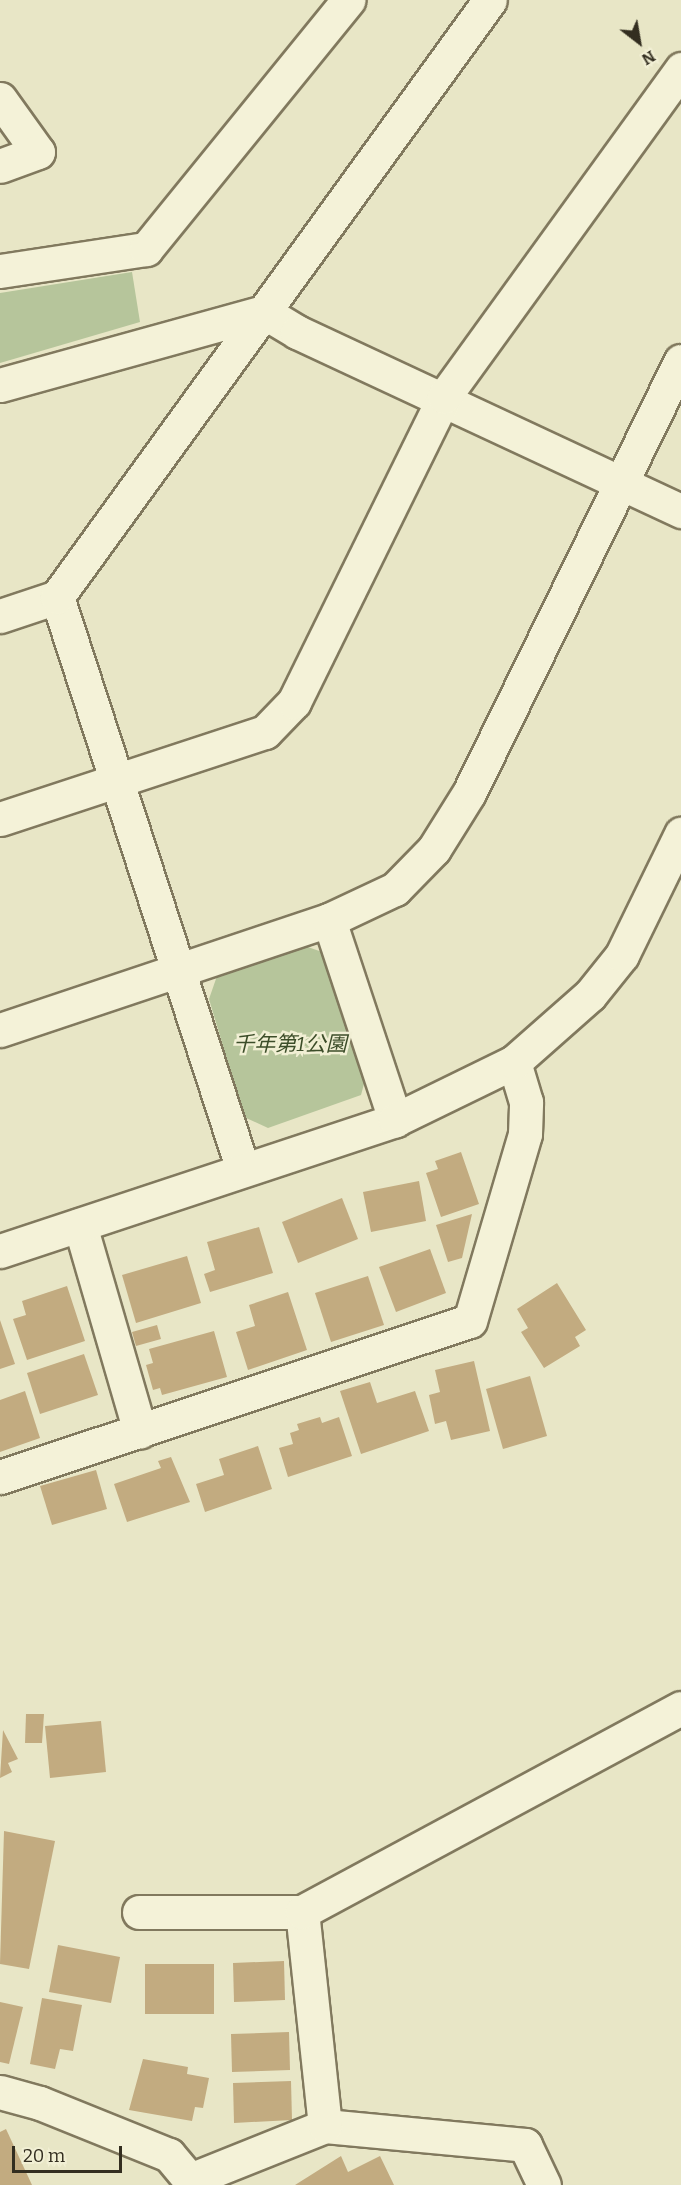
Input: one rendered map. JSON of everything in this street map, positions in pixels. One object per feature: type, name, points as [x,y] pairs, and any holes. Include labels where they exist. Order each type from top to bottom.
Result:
[{"type":"street","points":[[0,271],[146,249],[348,0]]},
{"type":"street","points":[[0,616],[57,597],[490,0]]},
{"type":"street","points":[[0,819],[266,732],[294,702],[444,397],[681,69]]},
{"type":"street","points":[[0,99],[38,152],[0,166]]},
{"type":"street","points":[[0,385],[264,312],[297,332],[444,397],[681,511]]},
{"type":"street","points":[[0,1030],[329,920],[395,889],[434,849],[469,793],[681,361]]},
{"type":"street","points":[[57,597],[182,971],[243,1170]]},
{"type":"street","points":[[0,1251],[395,1120],[514,1062],[590,995],[622,955],[681,834]]},
{"type":"street","points":[[329,920],[395,1120]]},
{"type":"street","points":[[0,1477],[470,1321],[525,1134],[526,1102],[514,1062]]},
{"type":"street","points":[[80,1225],[140,1431]]},
{"type":"street","points":[[139,1912],[302,1912],[681,1708]]},
{"type":"street","points":[[302,1912],[325,2126]]},
{"type":"street","points":[[0,2092],[40,2103],[169,2155],[186,2183],[325,2126],[525,2145],[544,2185]]},
{"type":"green space","points":[[132,272],[140,322],[0,363],[0,293]]},
{"type":"green space","name":"千年第1公園","points":[[302,945],[328,954],[368,1069],[361,1095],[268,1128],[244,1117],[209,999],[217,976]]},
{"type":"building","points":[[461,1152],[479,1204],[441,1217],[426,1173],[438,1169],[435,1161]]},
{"type":"building","points":[[419,1181],[426,1221],[371,1232],[363,1192]]},
{"type":"building","points":[[342,1198],[358,1239],[298,1263],[282,1222]]},
{"type":"building","points":[[472,1214],[462,1258],[448,1262],[436,1225]]},
{"type":"building","points":[[259,1227],[273,1273],[210,1292],[204,1274],[215,1270],[207,1242]]},
{"type":"building","points":[[430,1249],[446,1293],[396,1312],[379,1267]]},
{"type":"building","points":[[187,1256],[201,1303],[136,1323],[122,1275]]},
{"type":"building","points":[[368,1276],[384,1325],[331,1342],[315,1293]]},
{"type":"building","points":[[557,1283],[586,1330],[575,1337],[580,1346],[544,1368],[521,1332],[528,1328],[517,1309]]},
{"type":"building","points":[[67,1286],[85,1341],[27,1360],[13,1319],[26,1315],[22,1301]]},
{"type":"building","points":[[288,1292],[307,1350],[248,1370],[236,1332],[255,1326],[249,1305]]},
{"type":"building","points":[[0,1320],[15,1364],[0,1369]]},
{"type":"building","points":[[157,1325],[161,1339],[136,1346],[132,1332]]},
{"type":"building","points":[[214,1331],[227,1377],[162,1395],[160,1388],[153,1390],[146,1365],[153,1363],[149,1349]]},
{"type":"building","points":[[84,1354],[98,1395],[40,1414],[27,1373]]},
{"type":"building","points":[[474,1361],[490,1431],[451,1440],[446,1421],[435,1424],[429,1395],[440,1392],[435,1370]]},
{"type":"building","points":[[530,1376],[547,1436],[503,1449],[486,1389]]},
{"type":"building","points":[[370,1382],[377,1403],[415,1391],[429,1431],[361,1454],[340,1391]]},
{"type":"building","points":[[25,1391],[40,1438],[0,1452],[0,1400]]},
{"type":"building","points":[[320,1417],[322,1423],[339,1417],[352,1456],[288,1477],[279,1448],[293,1444],[290,1433],[299,1430],[297,1424]]},
{"type":"building","points":[[258,1446],[272,1489],[205,1512],[196,1484],[224,1475],[219,1459]]},
{"type":"building","points":[[171,1457],[190,1502],[127,1522],[114,1484],[161,1468],[158,1461]]},
{"type":"building","points":[[96,1470],[107,1509],[52,1525],[40,1486]]},
{"type":"building","points":[[26,1714],[44,1714],[42,1743],[25,1743]]},
{"type":"building","points":[[101,1721],[106,1772],[50,1778],[45,1726]]},
{"type":"building","points":[[3,1730],[18,1759],[8,1763],[12,1772],[0,1778]]},
{"type":"building","points":[[4,1831],[55,1841],[29,1969],[0,1964]]},
{"type":"building","points":[[58,1945],[120,1957],[111,2003],[49,1992]]},
{"type":"building","points":[[284,1961],[285,2000],[234,2002],[233,1963]]},
{"type":"building","points":[[145,1964],[214,1964],[214,2014],[145,2014]]},
{"type":"building","points":[[42,1998],[82,2005],[73,2051],[60,2049],[55,2069],[30,2064]]},
{"type":"building","points":[[0,2002],[23,2007],[9,2064],[0,2062]]},
{"type":"building","points":[[289,2032],[290,2070],[232,2072],[231,2034]]},
{"type":"building","points":[[143,2059],[188,2067],[187,2074],[209,2078],[203,2108],[195,2107],[192,2121],[129,2110]]},
{"type":"building","points":[[291,2081],[292,2120],[234,2123],[233,2083]]},
{"type":"building","points":[[6,2129],[32,2185],[0,2185],[0,2132]]},
{"type":"building","points":[[341,2156],[348,2172],[380,2156],[394,2185],[295,2185]]}]
